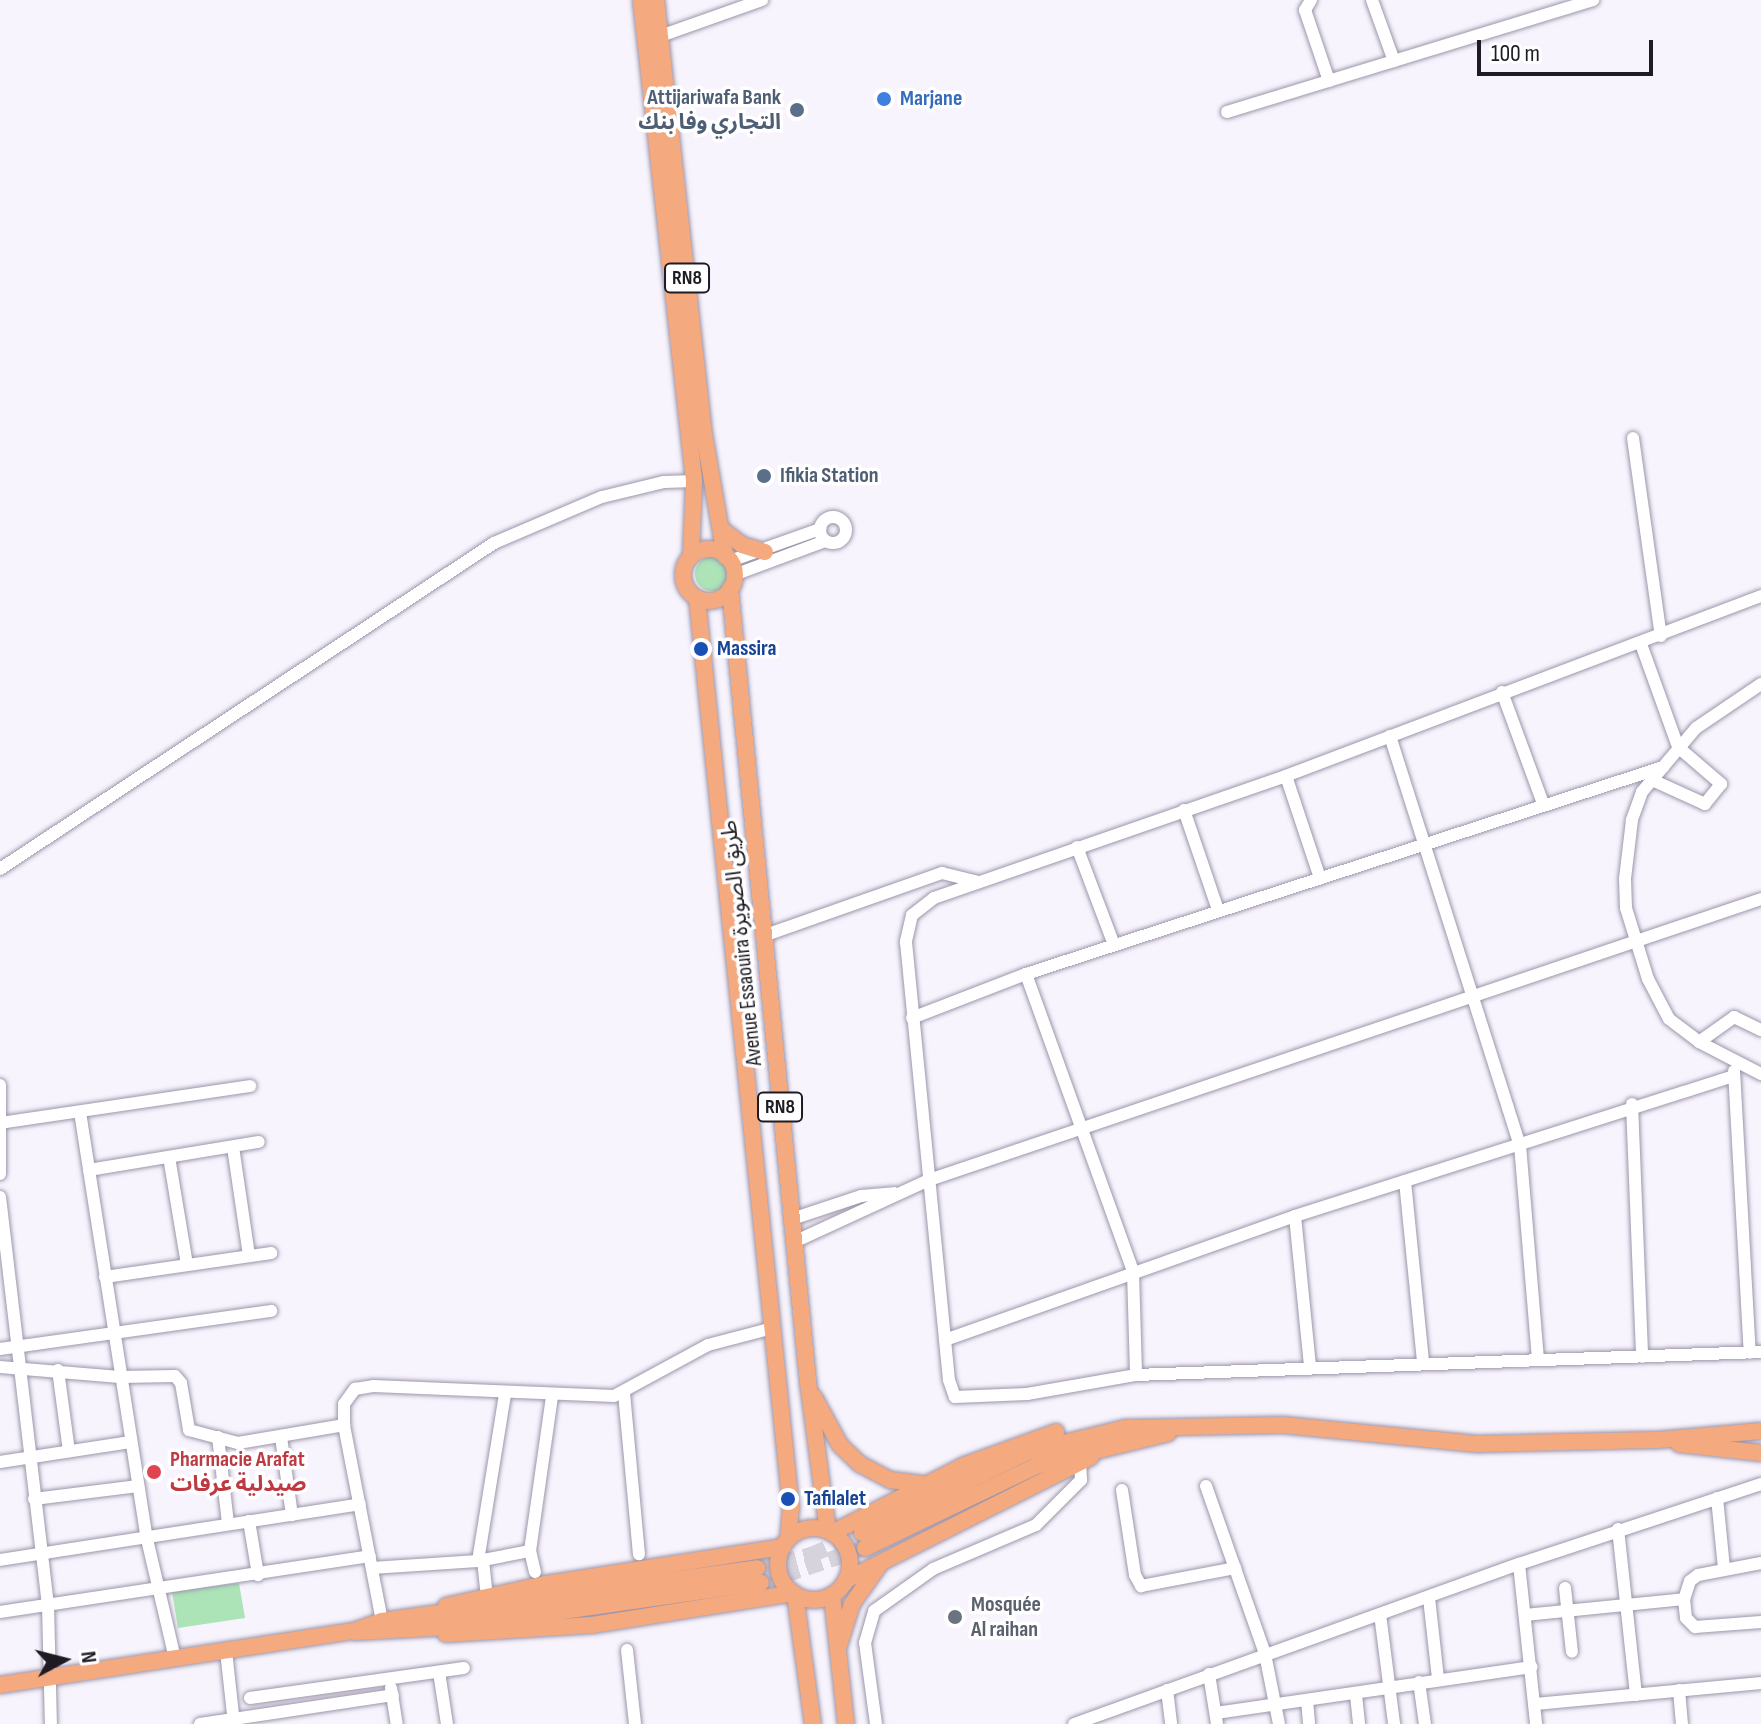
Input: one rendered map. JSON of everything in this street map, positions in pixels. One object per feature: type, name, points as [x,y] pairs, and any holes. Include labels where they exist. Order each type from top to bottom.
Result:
[{"type":"main road","name":"Avenue Essaouira طريق الصويرة","points":[[641,0],[653,38],[704,434],[730,570],[808,1382],[830,1532]]},
{"type":"main road","name":"Avenue Essaouira طريق الصويرة","points":[[656,0],[653,38],[694,481],[691,557]]},
{"type":"main road","points":[[721,529],[742,545],[765,552]]},
{"type":"main road","points":[[691,557],[712,550],[730,570],[712,601],[697,598]]},
{"type":"main road","name":"RN8","points":[[691,557],[683,576],[697,598]]},
{"type":"main road","name":"Avenue Essaouira طريق الصويرة","points":[[697,598],[791,1507],[786,1543]]},
{"type":"main road","points":[[808,1382],[827,1423],[851,1457],[880,1476],[924,1484]]},
{"type":"main road","points":[[863,1541],[1027,1452],[1193,1427],[1283,1425],[1451,1444],[1658,1440],[1761,1431]]},
{"type":"main road","points":[[432,1622],[463,1600],[786,1543],[808,1529],[830,1532],[924,1484],[1033,1438],[1075,1427],[1109,1438]]},
{"type":"main road","points":[[354,1631],[382,1621],[432,1622],[459,1636],[528,1631],[794,1594],[814,1600],[832,1595],[846,1580],[887,1557],[1080,1462],[1109,1438]]},
{"type":"main road","points":[[1658,1440],[1761,1453]]},
{"type":"main road","points":[[830,1532],[849,1557],[846,1580]]},
{"type":"main road","points":[[786,1543],[780,1575],[794,1594],[813,1724]]},
{"type":"main road","points":[[837,1659],[852,1604],[887,1557]]},
{"type":"main road","points":[[0,1685],[354,1631],[759,1575]]},
{"type":"main road","points":[[832,1595],[846,1724]]},
{"type":"street","points":[[653,38],[762,0]]},
{"type":"street","points":[[1311,0],[1305,10],[1329,81]]},
{"type":"street","points":[[1372,0],[1394,61]]},
{"type":"street","points":[[1227,112],[1593,0]]},
{"type":"street","points":[[1633,438],[1661,636]]},
{"type":"street","points":[[0,869],[494,543],[602,497],[664,482],[694,481]]},
{"type":"street","points":[[822,535],[730,570],[765,552],[822,535]]},
{"type":"street","points":[[1761,596],[1286,776],[921,904],[912,915],[906,942],[950,1388],[955,1397],[966,1400],[1136,1375],[1423,1362],[1756,1353],[1734,1070],[1669,1019],[1648,979],[1626,908],[1626,849],[1632,820],[1652,780],[1678,747],[1716,709],[1761,684]]},
{"type":"street","points":[[1641,644],[1678,747],[1720,781],[1711,802],[1703,803],[1652,780]]},
{"type":"street","points":[[1502,692],[1544,806]]},
{"type":"street","points":[[1390,736],[1520,1145],[1538,1359]]},
{"type":"street","points":[[912,1018],[1026,974],[1663,767]]},
{"type":"street","points":[[1286,776],[1320,878]]},
{"type":"street","points":[[1184,810],[1218,910]]},
{"type":"street","points":[[1077,847],[1114,945]]},
{"type":"street","points":[[763,936],[942,873],[979,882]]},
{"type":"street","points":[[794,1242],[894,1193],[929,1180],[1761,899]]},
{"type":"street","points":[[1026,974],[1078,1129],[1133,1272],[1136,1375]]},
{"type":"street","points":[[1699,1042],[1734,1017],[1761,1030]]},
{"type":"street","points":[[945,1340],[1295,1216],[1520,1145],[1734,1070],[1761,1074]]},
{"type":"street","points":[[0,1085],[0,1174]]},
{"type":"street","points":[[1,1122],[250,1086]]},
{"type":"street","points":[[1632,1104],[1642,1357]]},
{"type":"street","points":[[80,1112],[146,1535],[175,1659]]},
{"type":"street","points":[[89,1170],[259,1142]]},
{"type":"street","points":[[233,1147],[249,1256]]},
{"type":"street","points":[[169,1157],[187,1265]]},
{"type":"street","points":[[1405,1181],[1423,1362]]},
{"type":"street","points":[[792,1219],[861,1196],[894,1193]]},
{"type":"street","points":[[0,1197],[6,1310],[21,1365],[27,1458],[48,1605],[51,1724]]},
{"type":"street","points":[[1295,1216],[1310,1367]]},
{"type":"street","points":[[105,1277],[271,1253]]},
{"type":"street","points":[[0,1349],[271,1311]]},
{"type":"street","points":[[382,1621],[344,1425],[348,1396],[363,1386],[552,1396],[624,1393],[700,1348],[773,1328]]},
{"type":"street","points":[[0,1367],[21,1365],[120,1377],[175,1376],[181,1383],[189,1430],[238,1443],[344,1425]]},
{"type":"street","points":[[58,1370],[69,1451]]},
{"type":"street","points":[[624,1393],[639,1554]]},
{"type":"street","points":[[486,1588],[480,1561],[505,1394]]},
{"type":"street","points":[[535,1572],[530,1551],[552,1396]]},
{"type":"street","points":[[218,1437],[228,1523]]},
{"type":"street","points":[[281,1437],[292,1515]]},
{"type":"street","points":[[0,1462],[130,1442]]},
{"type":"street","points":[[876,1724],[865,1643],[874,1611],[933,1569],[1036,1525],[1081,1480],[1080,1462]]},
{"type":"street","points":[[1074,1724],[1110,1718],[1167,1690],[1209,1674],[1618,1529],[1761,1484]]},
{"type":"street","points":[[34,1499],[138,1486]]},
{"type":"street","points":[[1206,1486],[1265,1654],[1279,1724]]},
{"type":"street","points":[[1122,1490],[1135,1575],[1141,1586],[1235,1568]]},
{"type":"street","points":[[1717,1498],[1724,1568]]},
{"type":"street","points":[[0,1560],[360,1504]]},
{"type":"street","points":[[249,1521],[258,1575]]},
{"type":"street","points":[[1618,1529],[1636,1695]]},
{"type":"street","points":[[0,1612],[258,1575],[371,1562],[480,1561],[530,1551]]},
{"type":"street","points":[[1761,1563],[1724,1568],[1693,1578],[1684,1599],[1686,1618],[1695,1627],[1761,1622]]},
{"type":"street","points":[[1519,1564],[1536,1724]]},
{"type":"street","points":[[1565,1588],[1572,1652]]},
{"type":"street","points":[[1429,1598],[1438,1678]]},
{"type":"street","points":[[1525,1615],[1684,1599]]},
{"type":"street","points":[[1380,1614],[1394,1724]]},
{"type":"street","points":[[627,1650],[635,1724]]},
{"type":"street","points":[[226,1651],[233,1722]]},
{"type":"street","points":[[1209,1674],[1217,1718],[1276,1705],[1356,1695],[1390,1685],[1532,1667]]},
{"type":"street","points":[[250,1698],[464,1668]]},
{"type":"street","points":[[439,1672],[447,1724]]},
{"type":"street","points":[[390,1680],[397,1724]]},
{"type":"street","points":[[1419,1682],[1425,1724]]},
{"type":"street","points":[[1535,1704],[1761,1683]]},
{"type":"street","points":[[1167,1690],[1171,1724]]},
{"type":"street","points":[[1679,1690],[1682,1724]]},
{"type":"street","points":[[200,1724],[233,1722],[393,1695]]},
{"type":"street","points":[[1356,1695],[1359,1724]]},
{"type":"street","points":[[1307,1700],[1309,1724]]},
{"type":"green space","points":[[712,557],[724,562],[729,574],[724,586],[712,591],[700,586],[695,574],[700,562]]},
{"type":"green space","points":[[239,1583],[245,1618],[178,1628],[172,1592]]},
{"type":"tunnel","points":[[757,1568],[811,1555],[862,1533]]},
{"type":"tunnel","points":[[761,1583],[865,1548]]},
{"type":"place","name":"Marjane","points":[[884,99]]},
{"type":"place","name":"Attijariwafa Bank التجاري وفا بنك","points":[[797,110]]},
{"type":"place","name":"Ifikia Station","points":[[764,476]]},
{"type":"place","name":"Massira","points":[[701,649]]},
{"type":"place","name":"Pharmacie Arafat صيدلية عرفات","points":[[154,1472]]},
{"type":"place","name":"Tafilalet","points":[[788,1499]]},
{"type":"place","name":"Mosquée Al raihan","points":[[955,1617]]}]
